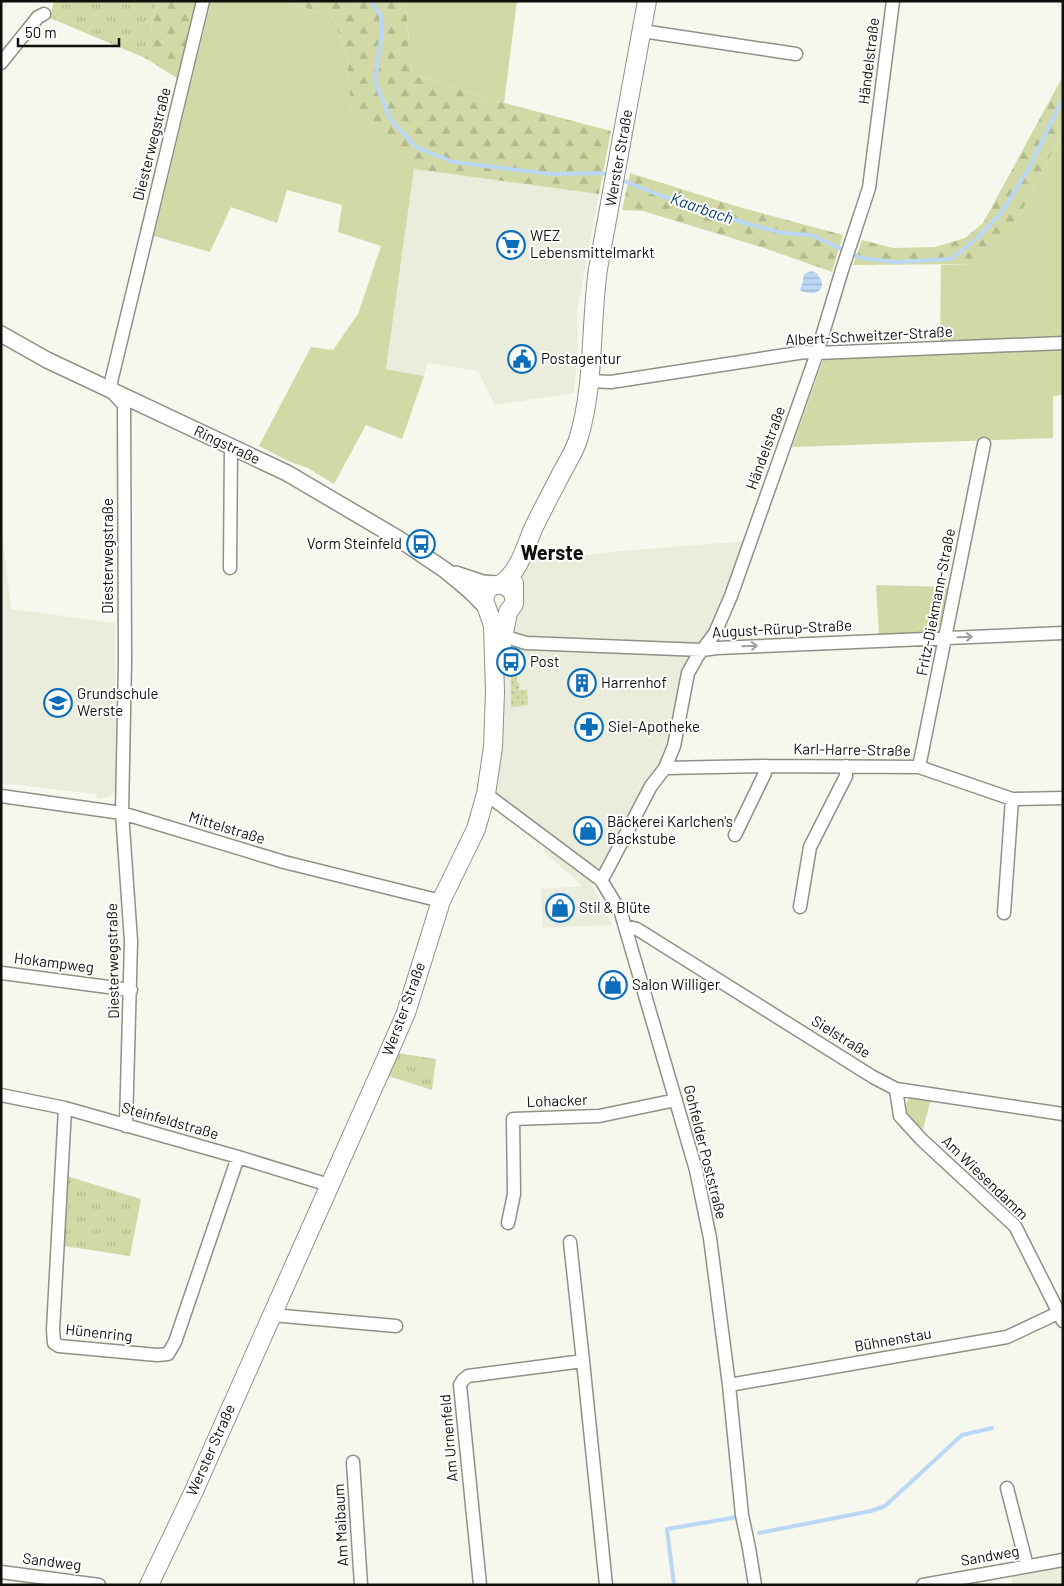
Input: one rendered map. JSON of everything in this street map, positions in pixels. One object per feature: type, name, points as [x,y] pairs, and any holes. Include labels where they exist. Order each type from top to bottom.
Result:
[{"type":"main road","name":"Werster Straße","points":[[148,1585],[193,1492],[406,1012],[441,901],[476,828],[486,794],[493,747],[495,692],[493,625],[484,600],[487,590],[504,587],[515,570],[533,529],[577,442],[589,382],[594,338],[596,286],[647,1]]},
{"type":"main road","name":"Werster Straße","points":[[495,692],[508,612],[514,604],[504,587]]},
{"type":"main road","points":[[486,608],[498,615],[508,612]]},
{"type":"street","name":"Diesterwegstraße","points":[[126,1126],[131,932],[122,813],[125,661],[124,405],[112,392],[111,382],[203,1]]},
{"type":"street","name":"Händelstraße","points":[[601,880],[651,786],[665,768],[674,746],[688,673],[715,633],[731,596],[817,353],[869,188],[893,1]]},
{"type":"street","points":[[1,63],[38,17],[44,14]]},
{"type":"street","points":[[642,31],[796,54]]},
{"type":"street","name":"Ringstraße","points":[[1,334],[47,360],[112,392],[287,473],[398,539],[445,570],[470,590],[486,608]]},
{"type":"street","name":"Albert-Schweitzer-Straße","points":[[589,382],[611,382],[805,352],[1063,343]]},
{"type":"street","name":"Fritz-Diekmann-Straße","points":[[919,767],[984,444]]},
{"type":"street","points":[[230,568],[231,447]]},
{"type":"street","name":"Ringstraße","points":[[445,570],[483,583],[504,587]]},
{"type":"street","name":"August-Rürup-Straße","points":[[503,636],[526,643],[702,650],[727,647],[1063,633]]},
{"type":"street","points":[[735,835],[765,773],[766,766]]},
{"type":"street","name":"Karl-Harre-Straße","points":[[665,768],[766,766],[919,767],[1012,799],[1063,798]]},
{"type":"street","points":[[800,907],[810,847],[846,776],[846,766]]},
{"type":"street","name":"Gohfelder Poststraße","points":[[486,794],[601,880],[621,913],[696,1170],[710,1238],[729,1385],[742,1514],[755,1585]]},
{"type":"street","name":"Mittelstraße","points":[[1,796],[122,813],[284,862],[441,901]]},
{"type":"street","points":[[1004,913],[1012,799]]},
{"type":"street","name":"Sielstraße","points":[[625,926],[637,929],[873,1077],[896,1089],[1063,1114]]},
{"type":"street","name":"Hokampweg","points":[[2,973],[131,990]]},
{"type":"street","name":"Am Wiesendamm","points":[[896,1089],[900,1116],[922,1140],[1015,1226],[1060,1317]]},
{"type":"street","name":"Steinfeldstraße","points":[[1,1095],[14,1096],[65,1108],[329,1185]]},
{"type":"street","name":"Lohacker","points":[[508,1223],[514,1194],[513,1119],[599,1116],[676,1100]]},
{"type":"street","name":"Hünenring","points":[[65,1108],[53,1330],[54,1343],[59,1346],[156,1355],[168,1354],[175,1342],[238,1157]]},
{"type":"street","points":[[570,1242],[606,1585]]},
{"type":"street","points":[[272,1315],[396,1326]]},
{"type":"street","name":"Bühnenstau","points":[[729,1385],[1007,1337],[1060,1317]]},
{"type":"street","name":"Am Urnenfeld","points":[[480,1585],[460,1385],[468,1376],[583,1361]]},
{"type":"street","name":"Am Maibaum","points":[[353,1462],[361,1585]]},
{"type":"street","points":[[1007,1488],[1027,1566]]},
{"type":"street","name":"Sandweg","points":[[923,1585],[1063,1560]]},
{"type":"street","name":"Sandweg","points":[[1,1572],[100,1585]]},
{"type":"shaded area","points":[[414,169],[599,194],[577,312],[578,346],[574,393],[495,405],[478,371],[427,363],[424,376],[386,369]]},
{"type":"shaded area","name":"Grundschule Werste","points":[[1,522],[11,609],[115,623],[116,788],[109,797],[98,799],[95,794],[1,783]]},
{"type":"shaded area","points":[[746,541],[684,692],[661,766],[610,863],[592,885],[612,925],[543,928],[541,889],[583,886],[543,851],[549,840],[489,794],[502,649],[521,559],[573,557],[609,552]]},
{"type":"shaded area","points":[[1063,1563],[1063,1585],[1013,1585],[1009,1573]]},
{"type":"green space","points":[[54,1],[157,1],[145,58],[50,18]]},
{"type":"green space","points":[[157,1],[198,1],[180,80],[145,58]]},
{"type":"green space","points":[[211,1],[286,1],[333,17],[347,56],[351,115],[385,140],[414,169],[386,369],[424,376],[402,439],[366,425],[334,484],[308,468],[290,462],[259,446],[311,347],[333,350],[358,314],[381,246],[338,232],[342,205],[287,190],[277,223],[231,207],[210,252],[154,236]]},
{"type":"green space","points":[[286,1],[399,1],[406,8],[412,74],[504,103],[611,131],[599,194],[414,169],[385,140],[351,115],[347,56],[333,17]]},
{"type":"green space","points":[[399,1],[517,1],[504,103],[412,74],[406,8]]},
{"type":"green space","points":[[1063,76],[1063,131],[1015,224],[993,248],[971,264],[853,265],[862,240],[893,248],[935,247],[965,238],[983,223]]},
{"type":"green space","points":[[1063,131],[1063,337],[940,342],[941,265],[971,264],[1015,224]]},
{"type":"green space","points":[[630,173],[739,207],[843,235],[832,272],[767,249],[643,211],[622,210]]},
{"type":"green space","points":[[1063,348],[1063,395],[1053,396],[1053,438],[792,447],[824,358]]},
{"type":"green space","points":[[876,585],[949,587],[944,614],[939,626],[930,634],[879,635]]},
{"type":"green space","points":[[511,670],[517,670],[519,690],[527,690],[528,705],[511,707]]},
{"type":"green space","points":[[397,1053],[436,1059],[432,1090],[388,1076]]},
{"type":"green space","points":[[912,1097],[931,1099],[923,1129],[910,1119],[905,1110],[908,1100]]},
{"type":"green space","points":[[67,1176],[141,1199],[130,1256],[64,1246]]},
{"type":"water","points":[[812,271],[820,278],[822,283],[820,290],[814,293],[801,291],[803,278],[806,273]]},
{"type":"waterway","name":"Kaarbach","points":[[371,1],[381,16],[381,39],[375,81],[390,119],[416,147],[453,162],[550,174],[602,173],[610,176]]},
{"type":"waterway","name":"Kaarbach","points":[[619,179],[659,195],[748,224],[783,233],[811,235],[861,258],[896,262],[951,259],[977,238],[1002,212],[1030,166],[1063,98]]},
{"type":"waterway","points":[[759,1533],[871,1511],[885,1506],[962,1435],[992,1428]]},
{"type":"waterway","points":[[674,1585],[667,1529],[738,1517]]},
{"type":"place","name":"WEZ Lebensmittelmarkt","points":[[511,245]]},
{"type":"place","name":"Postagentur","points":[[522,359]]},
{"type":"place","name":"Vorm Steinfeld","points":[[421,544]]},
{"type":"place","name":"Post","points":[[511,662]]},
{"type":"place","name":"Harrenhof","points":[[582,683]]},
{"type":"place","name":"Grundschule Werste","points":[[58,703]]},
{"type":"place","name":"Siel-Apotheke","points":[[589,727]]},
{"type":"place","name":"Bäckerei Karlchen's Backstube","points":[[588,831]]},
{"type":"place","name":"Stil & Blüte","points":[[560,908]]},
{"type":"place","name":"Salon Williger","points":[[613,985]]},
{"type":"district","name":"Werste","points":[[552,553]]}]
